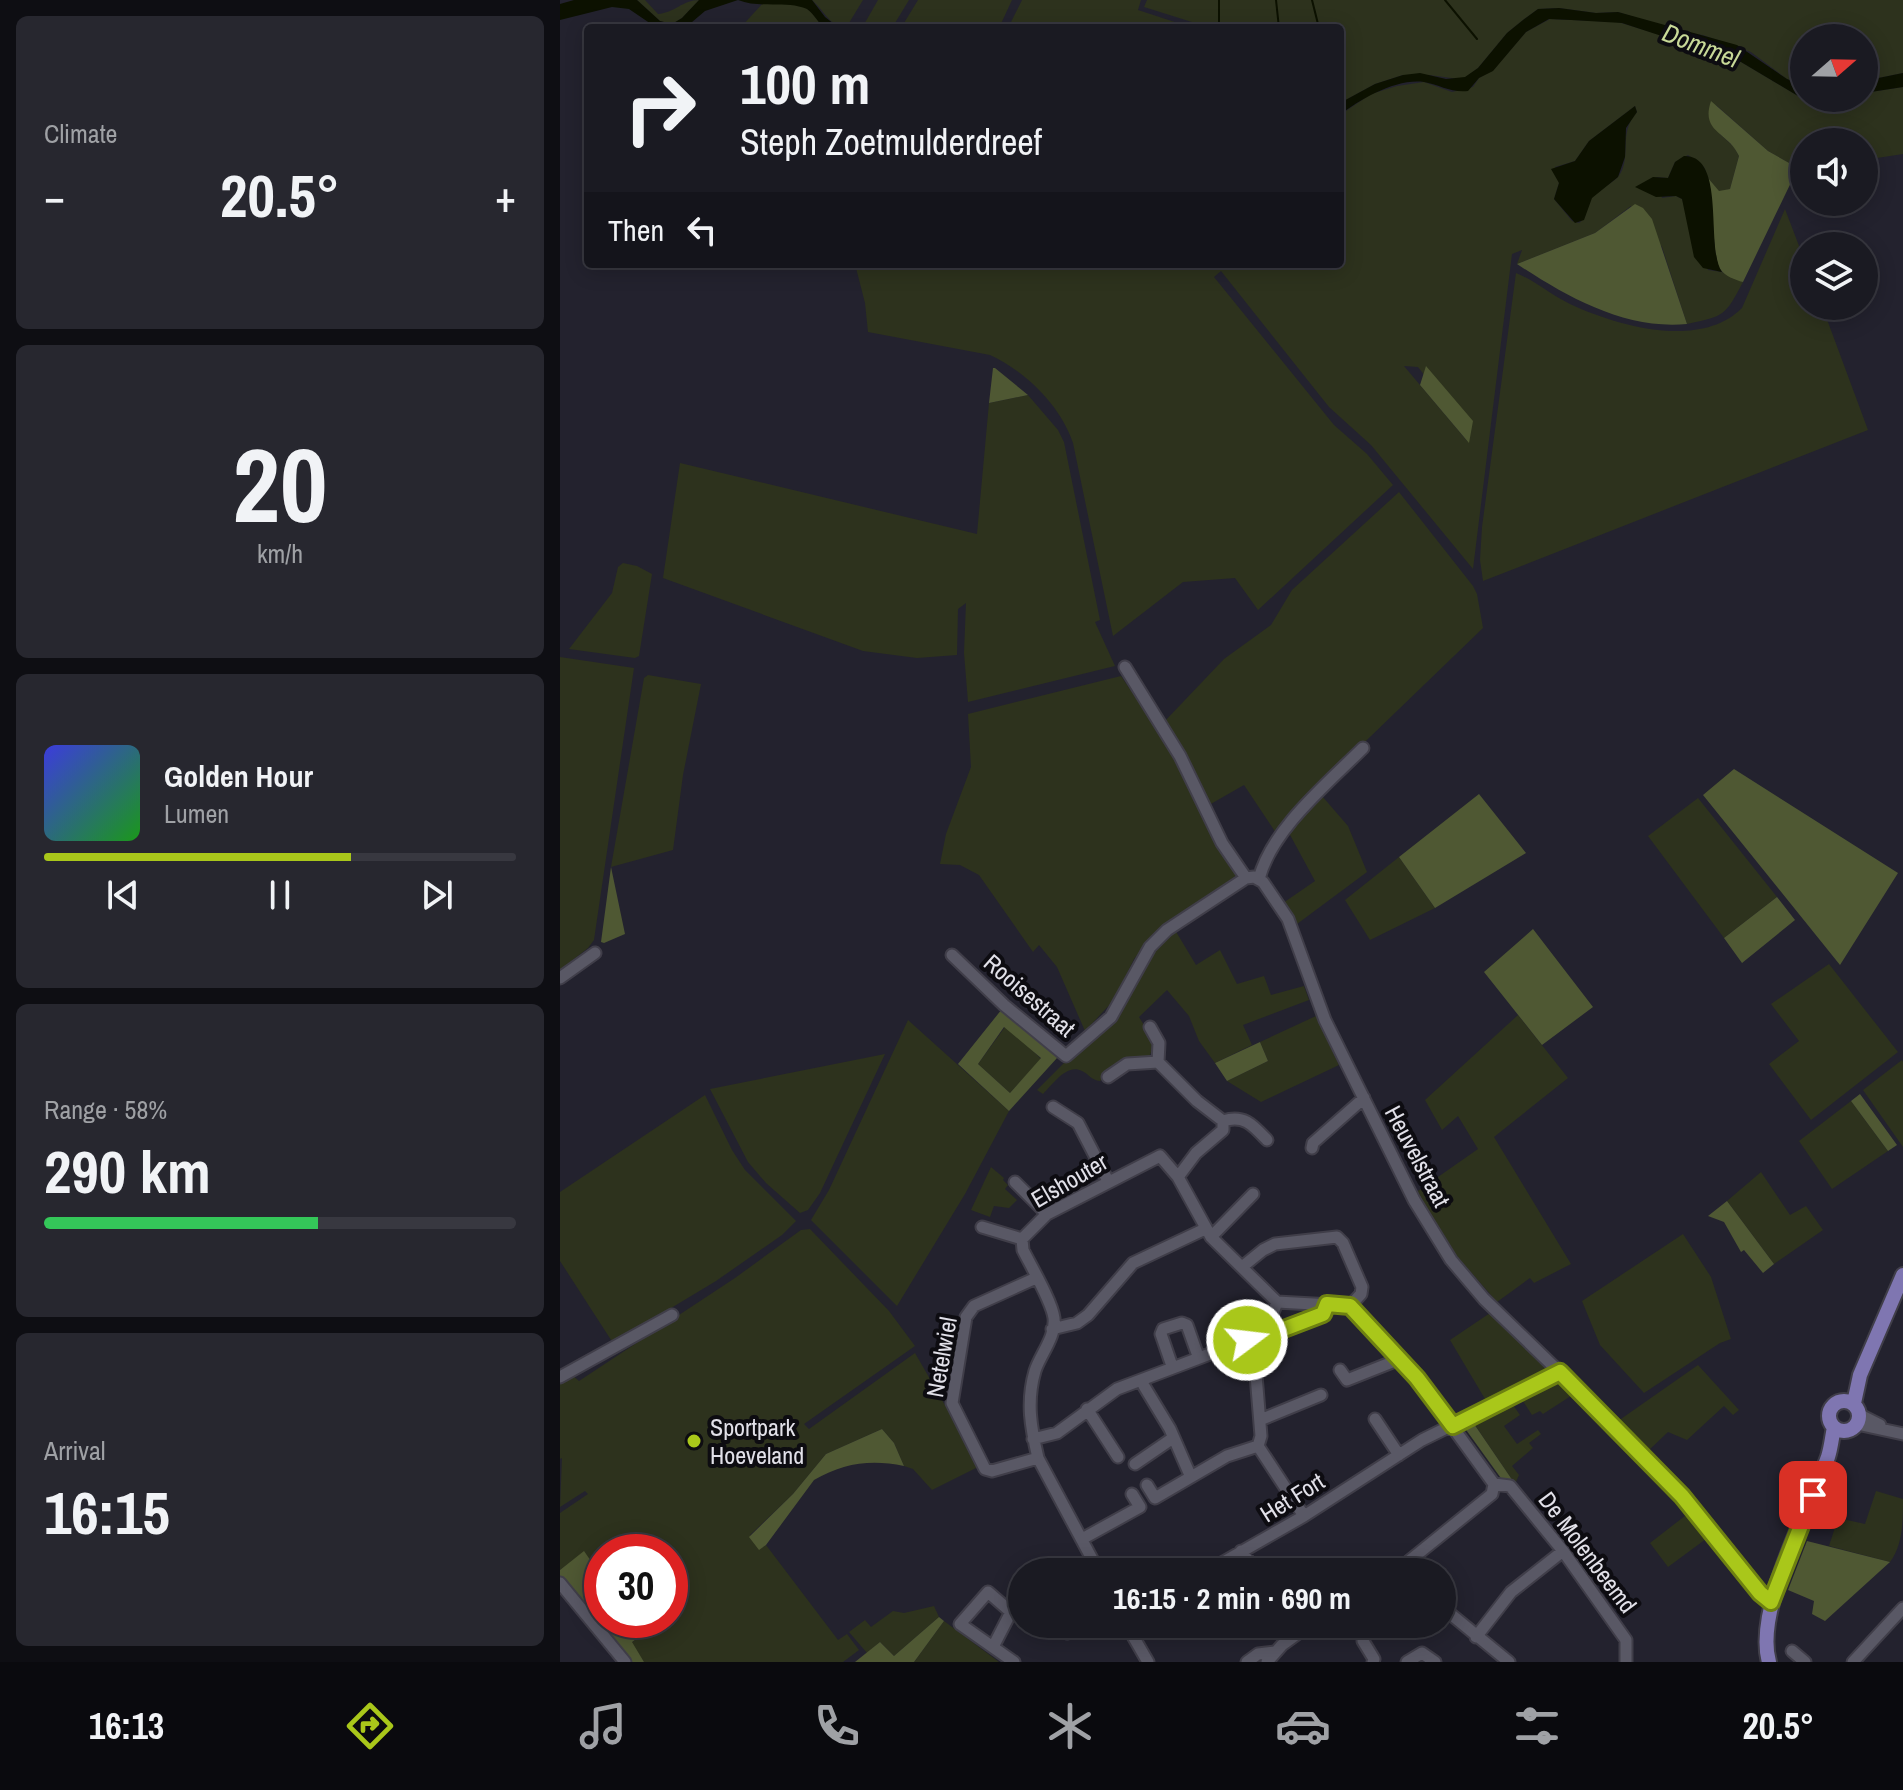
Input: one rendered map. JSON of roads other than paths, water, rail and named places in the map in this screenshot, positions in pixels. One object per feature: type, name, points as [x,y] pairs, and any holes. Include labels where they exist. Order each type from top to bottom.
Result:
[{"type":"main road","points":[[1766,1658],[1771,1602],[1829,1455],[1840,1442],[1860,1375],[1903,1275]]},
{"type":"street","name":"Heuvelstraat","points":[[1125,667],[1180,756],[1222,843],[1252,878],[1276,898],[1288,919],[1325,1020],[1414,1200],[1451,1260],[1484,1299],[1682,1496],[1760,1593],[1771,1602]]},
{"type":"street","points":[[1252,878],[1286,830],[1363,748]]},
{"type":"street","name":"Rooisestraat","points":[[952,955],[1004,1005],[1066,1056],[1111,1017],[1150,947],[1167,930],[1252,878]]},
{"type":"street","points":[[560,978],[595,953]]},
{"type":"street","points":[[1150,1027],[1159,1043],[1158,1062]]},
{"type":"street","points":[[1108,1077],[1127,1064],[1158,1062],[1197,1101],[1223,1121]]},
{"type":"street","points":[[1312,1148],[1313,1143],[1364,1098]]},
{"type":"street","points":[[1053,1107],[1078,1123],[1108,1181]]},
{"type":"street","points":[[1223,1121],[1244,1119],[1267,1140]]},
{"type":"street","points":[[1223,1121],[1223,1130],[1196,1153],[1178,1177],[1208,1233],[1277,1302],[1350,1306],[1400,1359],[1494,1484],[1492,1494],[1413,1558]]},
{"type":"street","name":"Elshouter","points":[[1052,1329],[1054,1317],[1023,1250],[1022,1239],[1047,1214],[1160,1156],[1178,1177]]},
{"type":"street","points":[[1015,1182],[1047,1214]]},
{"type":"street","points":[[1092,1558],[1038,1458],[1029,1419],[1035,1369],[1052,1329],[1077,1323],[1088,1315],[1133,1263],[1208,1233],[1253,1194]]},
{"type":"street","points":[[982,1227],[1022,1239]]},
{"type":"street","points":[[1242,1267],[1275,1244],[1337,1237],[1343,1243],[1362,1287],[1361,1294],[1350,1306]]},
{"type":"street","name":"Netelwiel","points":[[1036,1278],[974,1306],[966,1317],[952,1403],[989,1471],[1038,1458]]},
{"type":"street","points":[[1033,1439],[1057,1433],[1117,1389],[1247,1340],[1267,1329],[1277,1302]]},
{"type":"street","points":[[1267,1329],[1276,1332],[1309,1320],[1323,1314],[1327,1304]]},
{"type":"street","points":[[560,1377],[672,1315]]},
{"type":"street","points":[[1172,1366],[1161,1334],[1163,1329],[1182,1323],[1187,1325],[1198,1356]]},
{"type":"street","points":[[1247,1340],[1256,1375],[1261,1436],[1258,1446]]},
{"type":"street","points":[[1340,1370],[1347,1380],[1400,1359]]},
{"type":"street","name":"Het Fort","points":[[1229,1558],[1304,1516],[1422,1440],[1560,1372]]},
{"type":"street","points":[[1144,1386],[1190,1475]]},
{"type":"street","points":[[1260,1420],[1321,1395]]},
{"type":"street","points":[[1087,1409],[1118,1457]]},
{"type":"street","points":[[1849,1417],[1903,1434]]},
{"type":"street","points":[[1375,1419],[1399,1455]]},
{"type":"street","points":[[1135,1464],[1173,1438]]},
{"type":"street","points":[[1147,1485],[1155,1498],[1227,1456],[1258,1446]]},
{"type":"street","points":[[1258,1446],[1304,1516]]},
{"type":"street","name":"De Molenbeemd","points":[[1494,1484],[1510,1486],[1563,1551],[1626,1640],[1626,1662]]},
{"type":"street","points":[[1082,1539],[1140,1507],[1132,1494]]},
{"type":"street","points":[[1241,1551],[1246,1558]]},
{"type":"street","points":[[1476,1637],[1511,1592],[1563,1551]]},
{"type":"street","points":[[560,1583],[621,1658],[606,1662]]},
{"type":"street","points":[[993,1647],[1011,1612],[988,1592],[960,1624],[1014,1662]]},
{"type":"street","points":[[1853,1662],[1903,1608]]},
{"type":"street","points":[[1456,1619],[1509,1662]]},
{"type":"street","points":[[1134,1638],[1148,1662]]},
{"type":"street","points":[[1247,1662],[1258,1654],[1271,1657],[1289,1638]]},
{"type":"street","points":[[1363,1641],[1373,1662]]},
{"type":"street","points":[[1792,1651],[1805,1662]]},
{"type":"street","points":[[1407,1662],[1422,1653],[1435,1662]]},
{"type":"water","points":[[574,0],[637,0],[660,21],[672,24],[651,24],[629,9],[612,7],[560,20],[560,4]]},
{"type":"water","points":[[699,0],[738,0],[705,11],[690,24],[672,24]]},
{"type":"water","points":[[738,0],[812,0],[834,24],[820,24],[807,9],[799,6]]},
{"type":"water","name":"Dommel","points":[[1538,9],[1618,12],[1737,45],[1790,80],[1790,91],[1741,62],[1622,23],[1549,19],[1526,32],[1493,71],[1479,78],[1468,91],[1451,90],[1424,82],[1402,83],[1368,96],[1344,112],[1344,101],[1375,84],[1403,75],[1420,73],[1446,79],[1465,77],[1478,68],[1507,33]]},
{"type":"water","points":[[1903,73],[1903,87],[1878,91],[1878,78]]},
{"type":"water","points":[[1635,106],[1637,112],[1626,128],[1625,157],[1618,177],[1592,198],[1584,220],[1575,223],[1554,199],[1559,183],[1551,169],[1575,161],[1589,141]]},
{"type":"water","points":[[1684,156],[1697,160],[1706,170],[1713,205],[1717,260],[1722,272],[1703,268],[1694,257],[1682,199],[1676,196],[1656,197],[1635,187],[1653,177],[1668,178],[1675,162]]},
{"type":"waterway","points":[[1219,0],[1219,24]]},
{"type":"waterway","points":[[1276,0],[1279,24]]},
{"type":"waterway","points":[[1312,0],[1318,24]]},
{"type":"waterway","points":[[1445,0],[1477,39]]},
{"type":"place","name":"Sportpark Hoeveland","points":[[694,1441]]}]
